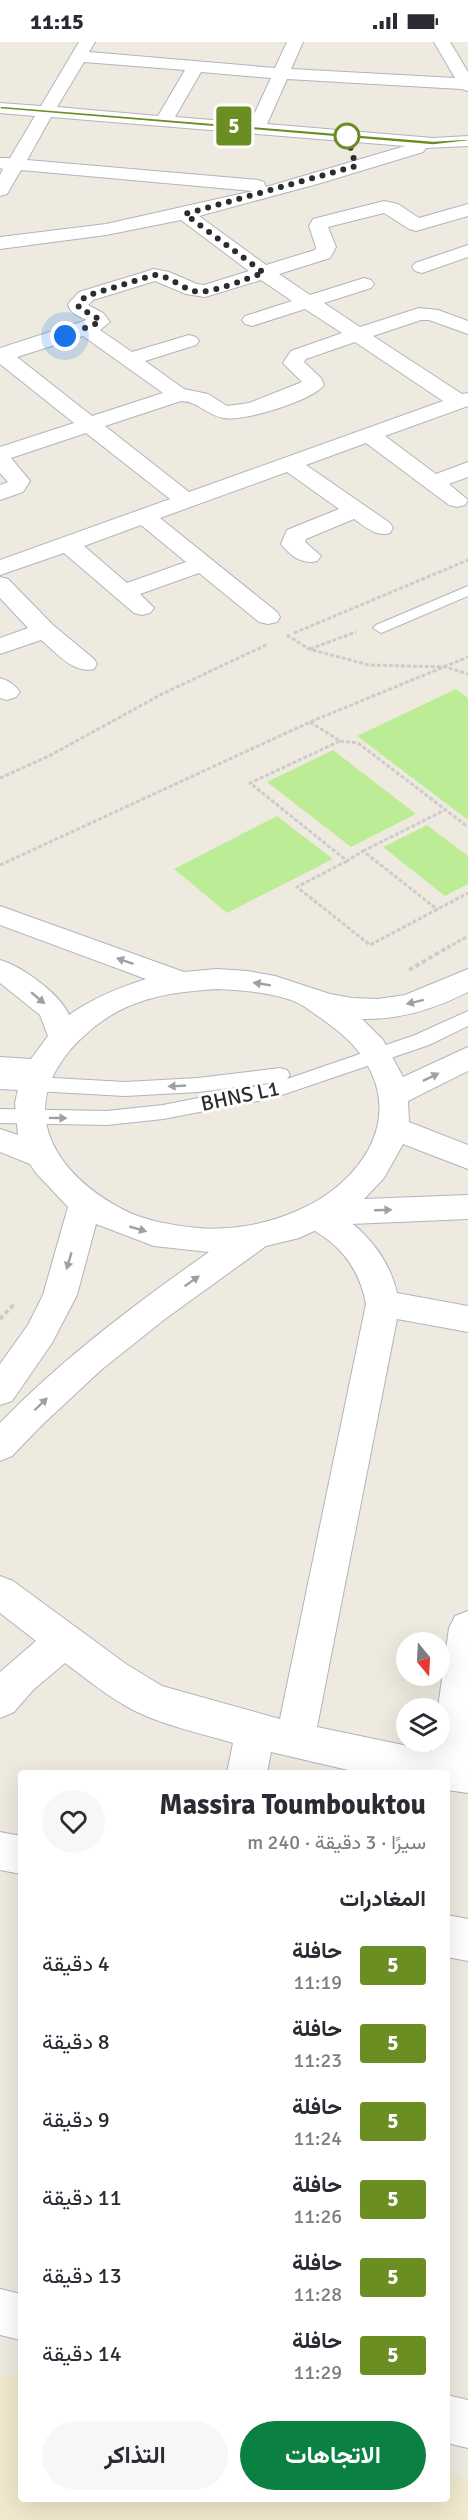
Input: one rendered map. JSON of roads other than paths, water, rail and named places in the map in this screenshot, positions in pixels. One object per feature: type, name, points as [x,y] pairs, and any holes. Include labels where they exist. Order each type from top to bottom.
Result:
[{"type":"street","points":[[147,62],[158,42]]},
{"type":"street","points":[[257,129],[295,42]]},
{"type":"street","points":[[442,42],[465,76]]},
{"type":"street","points":[[0,190],[8,163],[47,111],[82,49],[147,62],[282,74],[465,76]]},
{"type":"street","points":[[164,120],[195,67]]},
{"type":"street","points":[[0,108],[433,143],[468,141]]},
{"type":"street","points":[[0,243],[104,230],[185,214],[433,143]]},
{"type":"street","points":[[8,163],[281,188]]},
{"type":"street","points":[[1,355],[86,329],[100,322],[96,317],[79,308],[78,304],[86,296],[154,275],[200,291],[213,289],[325,253],[326,248],[318,226],[320,224],[384,207],[391,208],[413,225],[431,222],[468,210]]},
{"type":"street","points":[[185,214],[307,302],[464,401]]},
{"type":"street","points":[[431,222],[459,235],[468,243]]},
{"type":"street","points":[[422,267],[468,251]]},
{"type":"street","points":[[252,320],[364,284]]},
{"type":"street","points":[[0,454],[179,395],[199,396],[224,412],[243,411],[312,386],[314,382],[297,367],[294,360],[298,354],[424,314],[468,328]]},
{"type":"street","points":[[86,329],[179,395]]},
{"type":"street","points":[[128,360],[189,341]]},
{"type":"street","points":[[1,355],[92,424],[186,501]]},
{"type":"street","points":[[0,568],[464,401]]},
{"type":"street","points":[[370,436],[457,500]]},
{"type":"street","points":[[0,459],[19,481],[15,487],[0,492]]},
{"type":"street","points":[[291,465],[382,528]]},
{"type":"street","points":[[434,482],[468,469]]},
{"type":"street","points":[[309,556],[293,544],[295,535],[356,510]]},
{"type":"street","points":[[144,517],[268,617]]},
{"type":"street","points":[[68,544],[142,608]]},
{"type":"street","points":[[123,592],[202,564]]},
{"type":"street","points":[[0,584],[44,630],[85,664]]},
{"type":"street","points":[[0,647],[44,630]]},
{"type":"street","points":[[0,915],[180,981]]},
{"type":"street","points":[[0,970],[14,978],[52,1010],[63,1036]]},
{"type":"street","points":[[317,1002],[363,1009],[396,1007],[430,998],[468,979]]},
{"type":"street","points":[[180,981],[240,981],[275,986],[317,1002],[345,1019],[376,1052],[394,1095],[393,1128],[385,1152],[370,1175],[351,1196],[321,1215],[287,1229],[254,1238],[194,1240],[135,1230],[85,1205],[59,1182],[40,1155],[31,1127],[36,1077],[63,1036],[96,1010],[136,992],[180,981]]},
{"type":"street","points":[[394,1095],[468,1058]]},
{"type":"street","points":[[0,1068],[36,1077]]},
{"type":"street","points":[[393,1128],[468,1157]]},
{"type":"street","points":[[0,1140],[40,1155]]},
{"type":"street","points":[[0,1391],[40,1334],[60,1295],[85,1205]]},
{"type":"street","points":[[321,1215],[468,1208]]},
{"type":"street","points":[[295,1738],[383,1304],[381,1287],[361,1250],[341,1230],[321,1215]]},
{"type":"street","points":[[0,1446],[66,1381],[125,1330],[254,1238]]},
{"type":"street","points":[[383,1304],[468,1319]]},
{"type":"street","points":[[0,1592],[112,1676],[148,1698],[176,1709],[255,1731],[295,1738],[410,1769]]},
{"type":"street","points":[[459,1773],[468,1628]]},
{"type":"street","points":[[0,1700],[19,1678],[65,1639]]},
{"type":"street","points":[[248,1770],[255,1731]]},
{"type":"street","points":[[0,1851],[18,1854]]},
{"type":"street","points":[[450,1937],[468,1940]]},
{"type":"street","points":[[0,2312],[18,2316]]},
{"type":"street","points":[[450,2420],[468,2424]]},
{"type":"lane","points":[[381,628],[468,591]]},
{"type":"lane","name":"BHNS L1","points":[[0,1116],[107,1118],[163,1112],[273,1090],[403,1042],[468,1009]]},
{"type":"lane","name":"BHNS L1","points":[[0,1082],[36,1077],[125,1089],[198,1085],[273,1077],[422,1040],[468,1018]]}]
